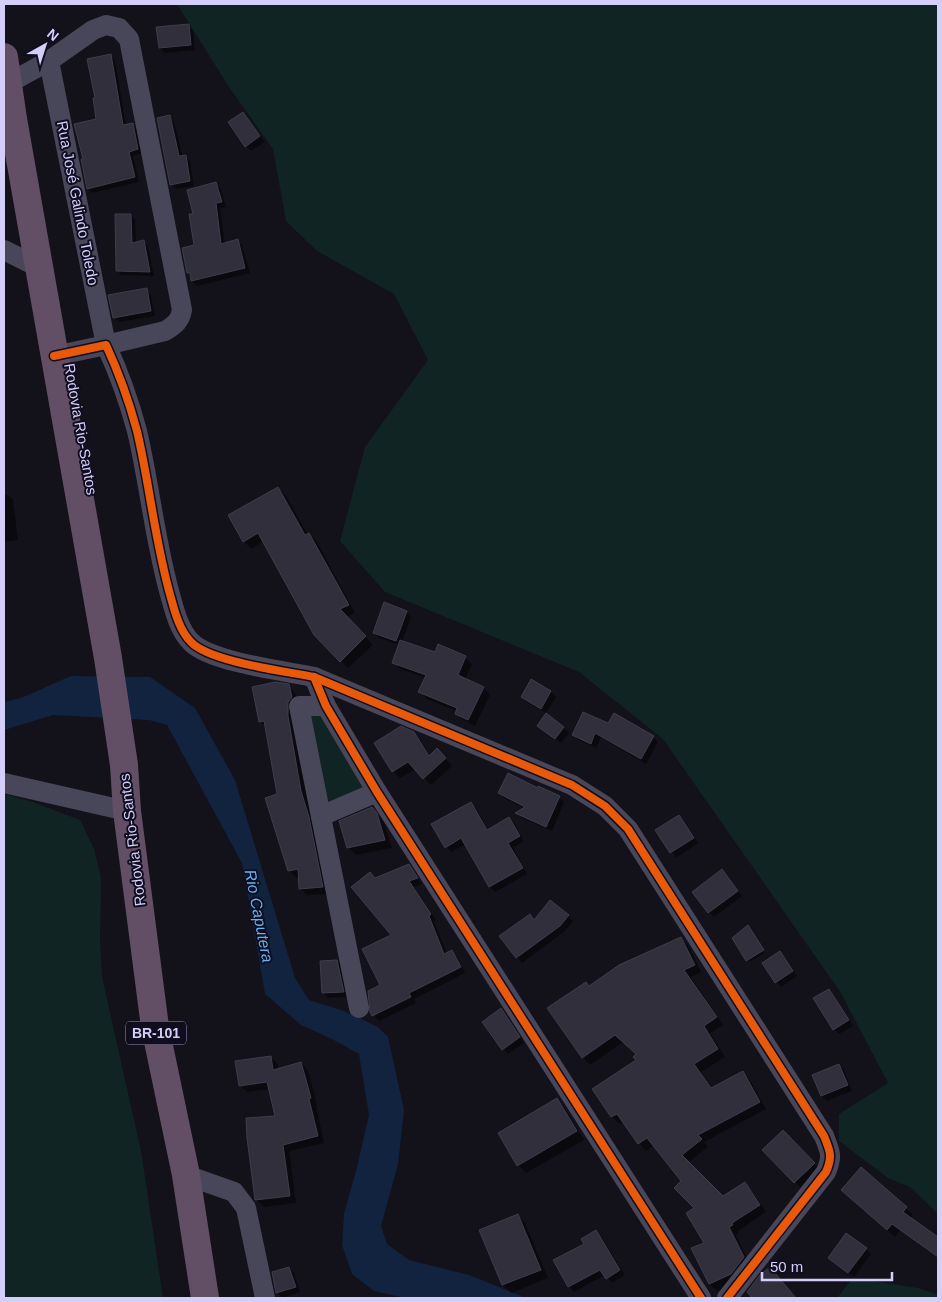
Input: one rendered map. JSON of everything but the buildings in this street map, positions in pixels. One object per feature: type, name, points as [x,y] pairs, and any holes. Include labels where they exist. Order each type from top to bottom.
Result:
[{"type":"highway","name":"Rodovia Rio-Santos","points":[[4,57],[54,356],[108,658],[124,765],[127,811],[155,1027],[186,1175],[205,1298]]},
{"type":"street","points":[[7,84],[50,61],[93,30],[106,25],[119,28],[129,39],[182,310],[180,318],[174,326],[165,331],[54,356]]},
{"type":"street","name":"Rua José Galindo Toledo","points":[[50,61],[106,345],[124,385],[137,432],[167,584],[177,619],[190,642],[206,653],[314,677],[572,785],[605,806],[628,829],[824,1136],[830,1151],[831,1161],[826,1172],[727,1298]]},
{"type":"street","points":[[4,250],[40,268]]},
{"type":"street","points":[[314,677],[326,706],[378,792],[701,1298]]},
{"type":"street","points":[[326,706],[299,706],[360,1008]]},
{"type":"street","points":[[4,783],[127,811]]},
{"type":"street","points":[[321,816],[378,792]]},
{"type":"street","points":[[186,1175],[234,1192],[246,1208],[265,1298]]},
{"type":"green space","points":[[177,4],[938,4],[938,1214],[910,1187],[888,1178],[839,1141],[839,1114],[888,1083],[841,993],[663,739],[579,672],[385,592],[340,541],[365,447],[428,360],[394,294],[317,251],[286,221],[273,149],[229,87]]},
{"type":"green space","points":[[324,709],[371,791],[324,810],[303,710]]},
{"type":"green space","points":[[4,794],[33,802],[80,820],[94,849],[101,878],[100,941],[102,977],[141,1151],[163,1298],[4,1298]]},
{"type":"green space","points":[[853,1278],[918,1288],[938,1295],[938,1298],[837,1298]]},
{"type":"water","name":"Rio Caputera","points":[[71,676],[150,677],[195,708],[235,780],[295,978],[309,1000],[344,1011],[378,1027],[388,1037],[404,1110],[398,1164],[381,1226],[387,1244],[409,1260],[469,1275],[526,1298],[405,1298],[374,1291],[352,1274],[342,1245],[344,1214],[369,1115],[359,1054],[301,1025],[265,994],[242,863],[167,725],[149,720],[53,715],[4,730],[4,702],[21,698]]},
{"type":"cycle path","points":[[54,356],[106,345],[131,409],[146,473],[165,577],[176,616],[187,638],[201,649],[214,655],[267,669],[314,677],[326,706],[377,792],[701,1298]]},
{"type":"cycle path","points":[[314,677],[572,785],[605,806],[628,829],[824,1136],[829,1150],[830,1158],[826,1172],[727,1298]]}]
